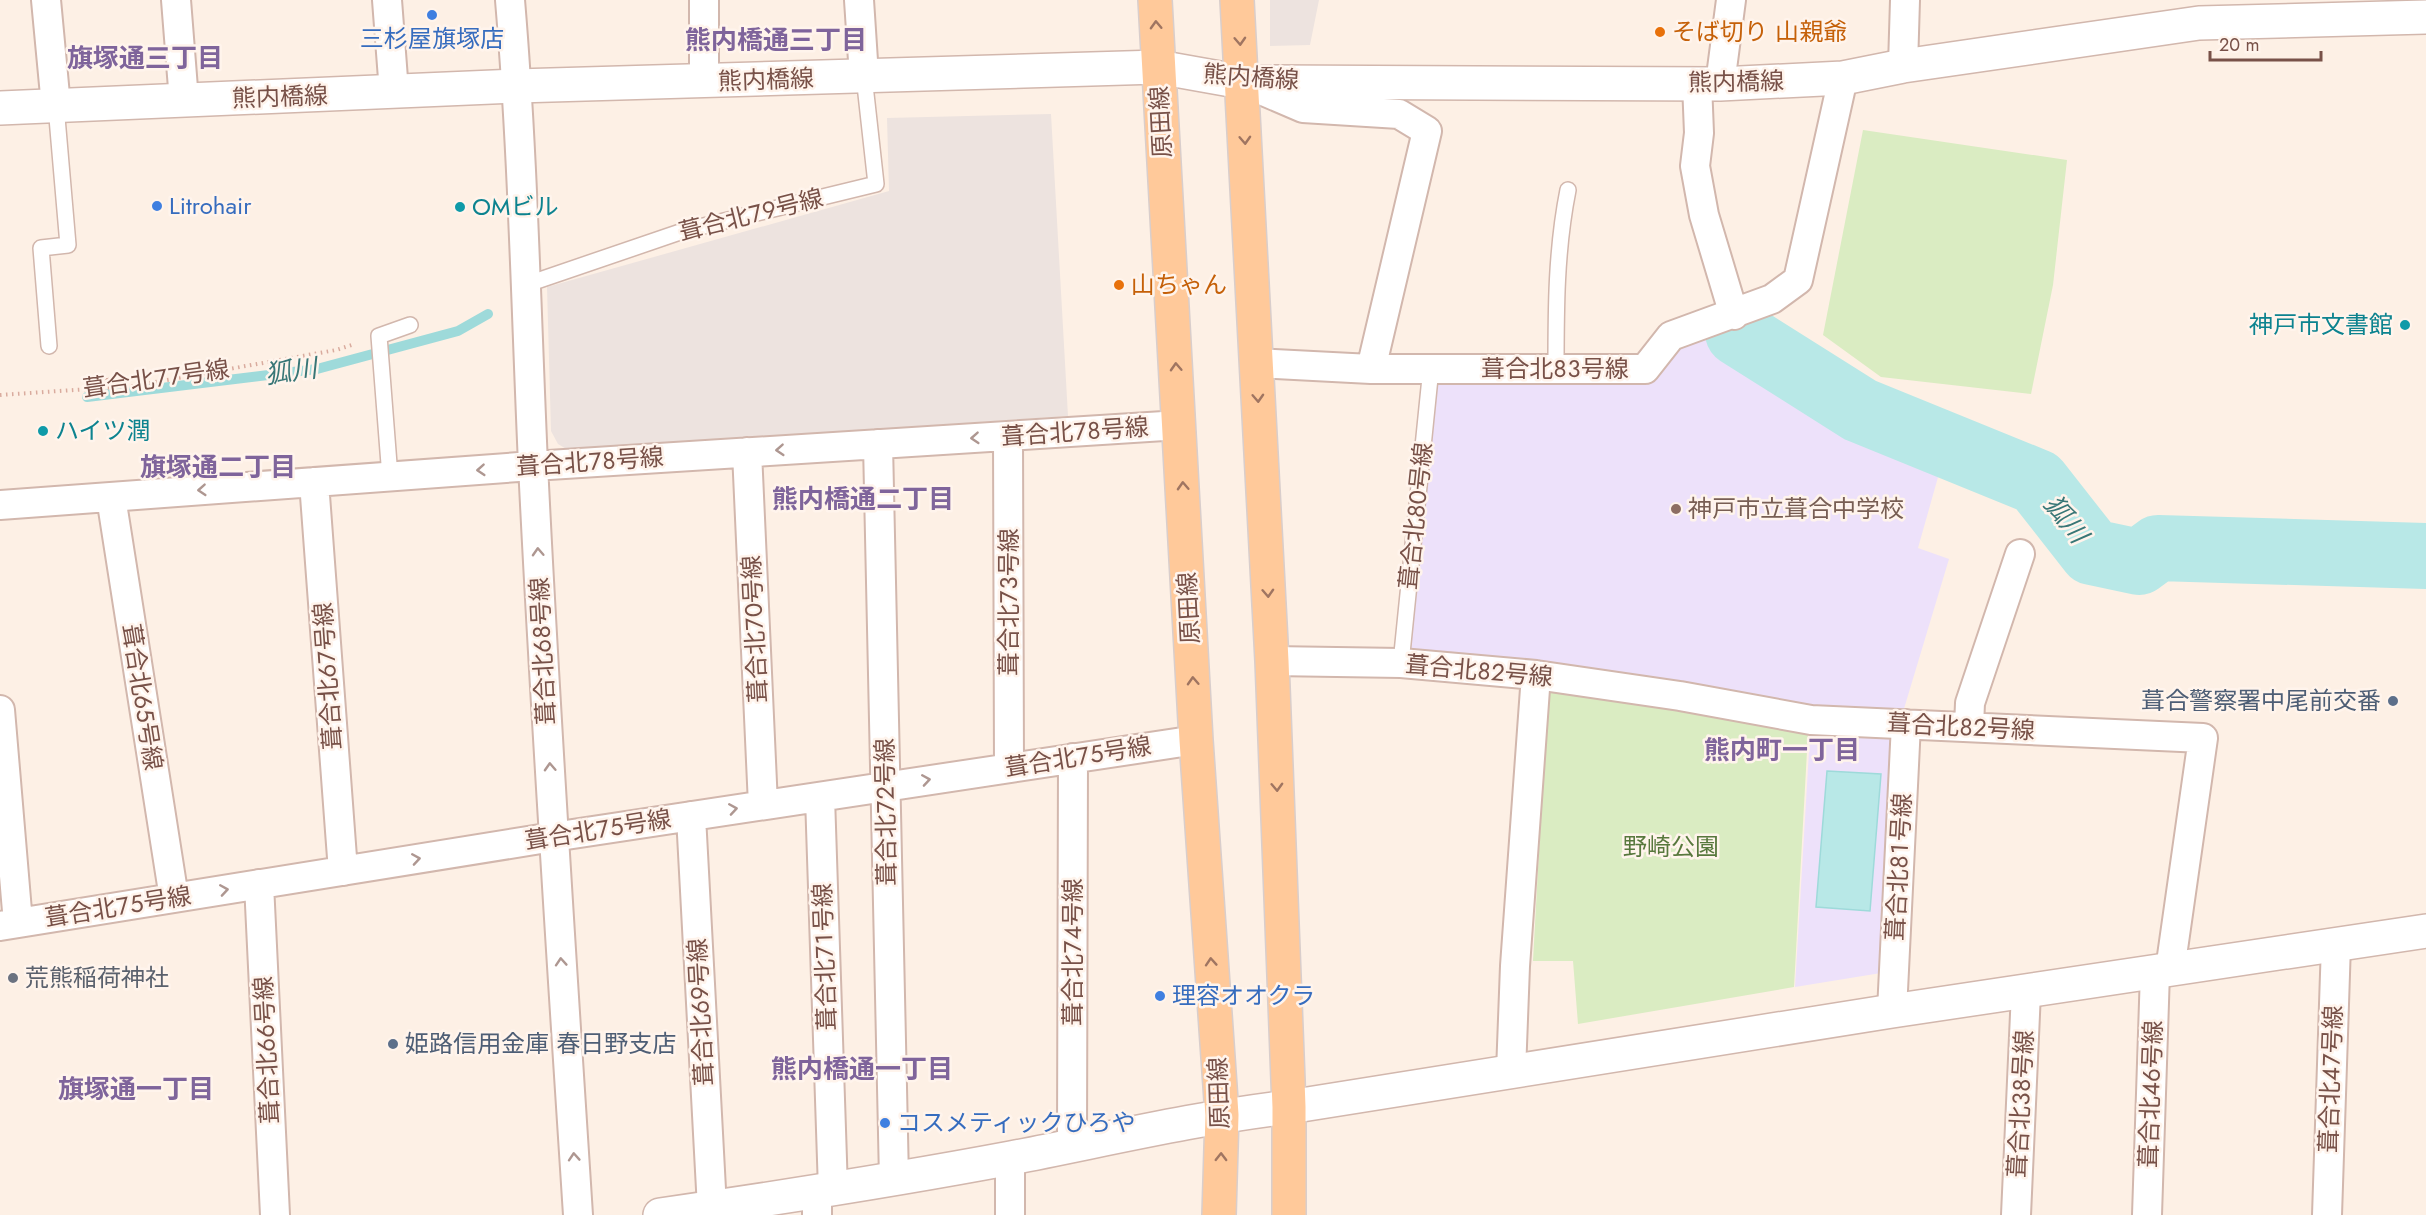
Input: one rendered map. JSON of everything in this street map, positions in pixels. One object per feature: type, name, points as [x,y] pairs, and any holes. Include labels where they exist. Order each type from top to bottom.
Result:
[{"type":"main road","name":"原田線","points":[[1155,0],[1196,740],[1222,1115],[1219,1215]]},
{"type":"main road","points":[[1238,0],[1272,661],[1289,1107],[1289,1215]]},
{"type":"street","points":[[46,0],[56,106]]},
{"type":"street","points":[[176,0],[184,101]]},
{"type":"street","points":[[387,0],[394,92]]},
{"type":"street","name":"葺合北６８号線","points":[[510,0],[517,86],[533,466],[578,1215]]},
{"type":"street","points":[[704,0],[704,81]]},
{"type":"street","points":[[860,0],[864,76]]},
{"type":"street","points":[[1731,0],[1708,83],[1695,165],[1704,215],[1734,315]]},
{"type":"street","points":[[1903,66],[1905,0]]},
{"type":"street","name":"熊内橋線","points":[[0,108],[517,86],[1158,67],[1242,82],[1708,83],[1843,78],[1903,66],[2199,23],[2426,17]]},
{"type":"street","name":"葺合北８３号線","points":[[1256,363],[1371,369],[1645,369],[1671,336],[1734,315],[1772,299],[1797,280],[1843,78]]},
{"type":"street","points":[[1242,82],[1303,108],[1399,114],[1427,131],[1371,369]]},
{"type":"street","name":"葺合北７８号線","points":[[0,505],[533,466],[1180,425]]},
{"type":"street","name":"葺合北７３号線","points":[[1008,436],[1010,768]]},
{"type":"street","name":"葺合北７２号線","points":[[878,444],[894,1179]]},
{"type":"street","name":"葺合北７０号線","points":[[747,452],[763,805]]},
{"type":"street","name":"葺合北６７号線","points":[[314,482],[343,871]]},
{"type":"street","name":"葺合北６５号線","points":[[111,497],[174,898]]},
{"type":"street","points":[[1969,727],[1970,703],[2020,554]]},
{"type":"street","name":"葺合北８２号線","points":[[1272,661],[1401,663],[1536,675],[1680,696],[1810,720],[2204,738],[2162,971]]},
{"type":"street","points":[[1510,1072],[1515,954],[1536,675]]},
{"type":"street","points":[[0,710],[9,925]]},
{"type":"street","name":"葺合北８１号線","points":[[1892,1011],[1906,724]]},
{"type":"street","name":"葺合北７５号線","points":[[9,925],[554,837],[1196,740]]},
{"type":"street","name":"葺合北７４号線","points":[[1072,1145],[1073,758]]},
{"type":"street","name":"葺合北７１号線","points":[[820,797],[822,1199]]},
{"type":"street","name":"葺合北６９号線","points":[[691,816],[712,1208]]},
{"type":"street","name":"葺合北６６号線","points":[[259,884],[275,1215]]},
{"type":"street","points":[[660,1215],[712,1208],[822,1199],[894,1179],[1222,1115],[1289,1107],[1892,1011],[2426,931]]},
{"type":"street","name":"葺合北４７号線","points":[[2327,1215],[2336,944]]},
{"type":"street","name":"葺合北４６号線","points":[[2147,1215],[2162,971]]},
{"type":"street","name":"葺合北３８号線","points":[[2016,1215],[2026,992]]},
{"type":"street","points":[[1010,1158],[1010,1215]]},
{"type":"lane","name":"葺合北７９号線","points":[[525,285],[683,231],[876,184],[864,76]]},
{"type":"lane","points":[[49,346],[41,248],[68,245],[56,106]]},
{"type":"lane","points":[[1556,369],[1556,294],[1561,227],[1568,190]]},
{"type":"lane","points":[[390,477],[381,346],[410,325]]},
{"type":"lane","name":"葺合北８０号線","points":[[1401,663],[1431,368]]},
{"type":"path","name":"葺合北７７号線","points":[[0,395],[133,386],[336,350],[381,346]]},
{"type":"path","points":[[107,378],[108,388]]},
{"type":"shaded area","points":[[1270,0],[1319,0],[1310,45],[1270,46]]},
{"type":"shaded area","points":[[1051,114],[1068,416],[568,450],[558,444],[551,431],[547,287],[889,191],[887,118]]},
{"type":"shaded area","name":"神戸市立葺合中学校","points":[[1724,331],[1747,353],[1795,390],[1849,420],[1942,463],[1918,548],[1949,559],[1903,712],[1813,711],[1410,656],[1438,374],[1658,376],[1684,340]]},
{"type":"shaded area","points":[[1810,734],[1894,737],[1881,925],[1881,973],[1795,987]]},
{"type":"green space","points":[[1863,130],[2067,160],[2053,285],[2031,394],[1881,377],[1823,335]]},
{"type":"green space","name":"野崎公園","points":[[1548,686],[1808,733],[1794,987],[1578,1024],[1573,961],[1533,961]]},
{"type":"water","points":[[1827,771],[1881,774],[1870,911],[1816,907]]},
{"type":"waterway","name":"狐川","points":[[87,397],[317,369],[458,331],[488,314]]},
{"type":"waterway","name":"狐川","points":[[1738,333],[1860,410],[2037,482],[2092,552],[2139,562],[2158,548],[2426,556]]},
{"type":"place","name":"三杉屋旗塚店","points":[[432,15]]},
{"type":"place","name":"そば切り 山親爺","points":[[1660,32]]},
{"type":"place","name":"Litrohair","points":[[157,206]]},
{"type":"place","name":"OMビル","points":[[460,207]]},
{"type":"place","name":"山ちゃん","points":[[1119,285]]},
{"type":"place","name":"神戸市文書館","points":[[2405,325]]},
{"type":"place","name":"ハイツ潤","points":[[43,431]]},
{"type":"place","name":"神戸市立葺合中学校","points":[[1676,509]]},
{"type":"place","name":"葺合警察署中尾前交番","points":[[2393,701]]},
{"type":"place","name":"荒熊稲荷神社","points":[[13,978]]},
{"type":"place","name":"理容オオクラ","points":[[1160,996]]},
{"type":"place","name":"姫路信用金庫 春日野支店","points":[[393,1044]]},
{"type":"place","name":"コスメティックひろや","points":[[885,1123]]},
{"type":"district","name":"熊内橋通三丁目","points":[[776,40]]},
{"type":"district","name":"旗塚通三丁目","points":[[145,58]]},
{"type":"district","name":"旗塚通二丁目","points":[[218,467]]},
{"type":"district","name":"熊内橋通二丁目","points":[[863,499]]},
{"type":"district","name":"熊内町一丁目","points":[[1782,750]]},
{"type":"district","name":"熊内橋通一丁目","points":[[862,1069]]},
{"type":"district","name":"旗塚通一丁目","points":[[136,1089]]}]
